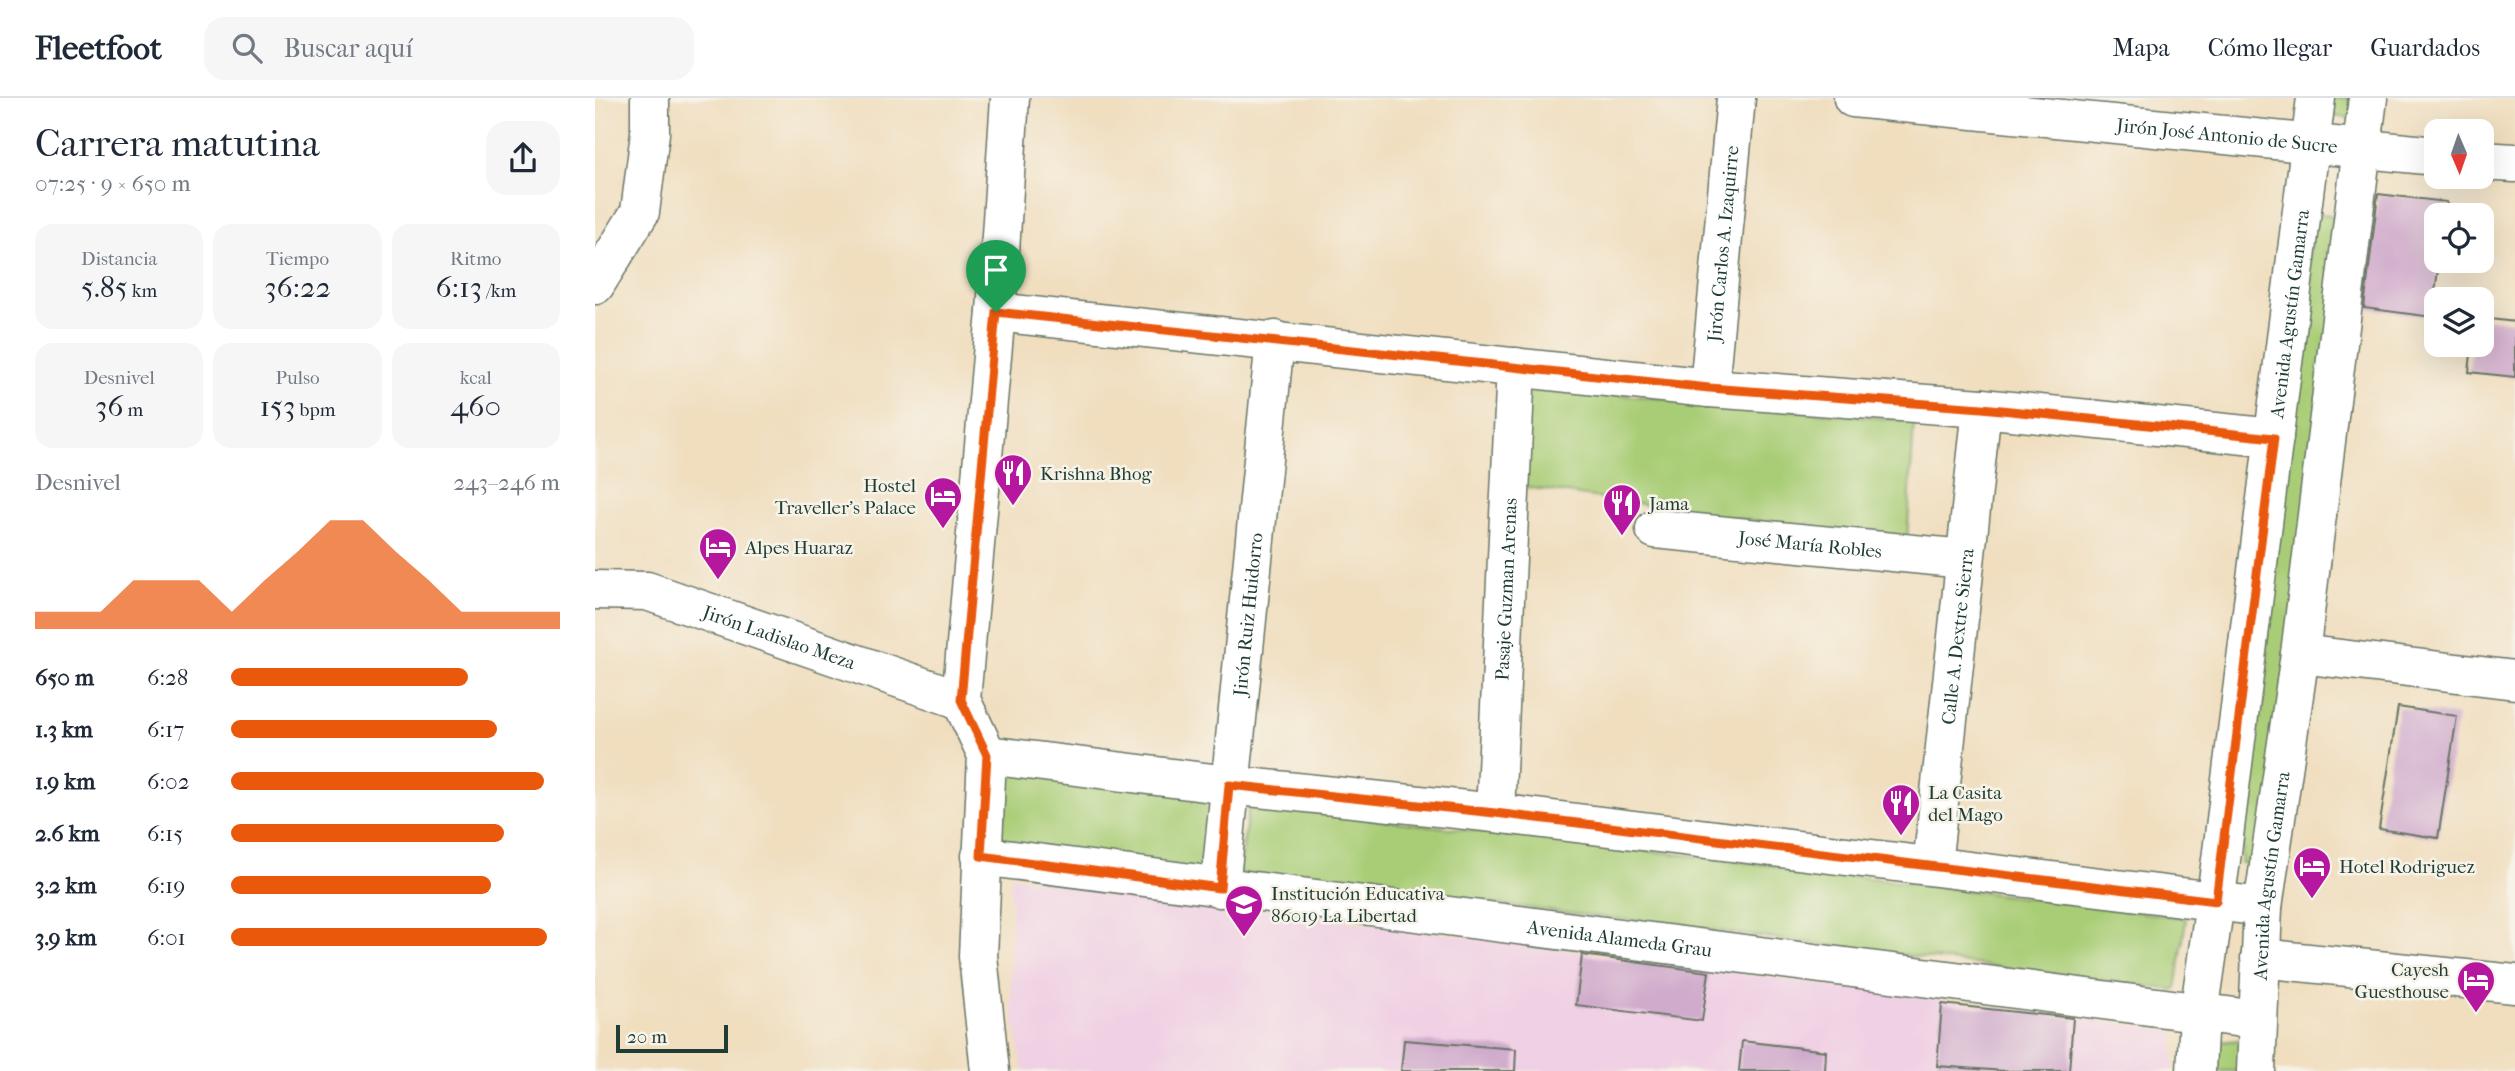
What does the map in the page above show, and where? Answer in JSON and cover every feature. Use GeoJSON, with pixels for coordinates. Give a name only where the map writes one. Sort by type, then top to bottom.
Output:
{"type":"FeatureCollection","features":[{"type":"Feature","properties":{"kind":"street"},"geometry":{"type":"LineString","coordinates":[[595,285],[640,212],[650,133],[650,98]]}},
{"type":"Feature","properties":{"kind":"street"},"geometry":{"type":"LineString","coordinates":[[990,1071],[978,956],[987,755],[961,700],[996,312],[1010,98]]}},
{"type":"Feature","properties":{"kind":"street","name":"Jirón Carlos A. Izaquirre"},"geometry":{"type":"LineString","coordinates":[[1709,388],[1736,98]]}},
{"type":"Feature","properties":{"kind":"street","name":"Jirón José Antonio de Sucre"},"geometry":{"type":"LineString","coordinates":[[1853,98],[2424,155]]}},
{"type":"Feature","properties":{"kind":"street","name":"Avenida Agustín Gamarra"},"geometry":{"type":"LineString","coordinates":[[2196,1071],[2199,1014],[2216,901],[2316,98]]}},
{"type":"Feature","properties":{"kind":"street","name":"Avenida Agustín Gamarra"},"geometry":{"type":"LineString","coordinates":[[2256,1071],[2263,907],[2300,654],[2368,98]]}},
{"type":"Feature","properties":{"kind":"street"},"geometry":{"type":"LineString","coordinates":[[2494,161],[2515,163]]}},
{"type":"Feature","properties":{"kind":"street"},"geometry":{"type":"LineString","coordinates":[[996,312],[1709,388],[1982,408],[2274,438]]}},
{"type":"Feature","properties":{"kind":"street","name":"Jirón Ruiz Huidorro"},"geometry":{"type":"LineString","coordinates":[[1220,888],[1275,340]]}},
{"type":"Feature","properties":{"kind":"street","name":"Pasaje Guzman Arenas"},"geometry":{"type":"LineString","coordinates":[[1495,813],[1516,367]]}},
{"type":"Feature","properties":{"kind":"street","name":"Calle A. Dextre Sierra"},"geometry":{"type":"LineString","coordinates":[[1932,866],[1982,408]]}},
{"type":"Feature","properties":{"kind":"street","name":"José María Robles"},"geometry":{"type":"LineString","coordinates":[[1655,529],[1965,559]]}},
{"type":"Feature","properties":{"kind":"street","name":"Jirón Ladislao Meza"},"geometry":{"type":"LineString","coordinates":[[595,590],[647,591],[961,700]]}},
{"type":"Feature","properties":{"kind":"street"},"geometry":{"type":"LineString","coordinates":[[2300,654],[2515,680]]}},
{"type":"Feature","properties":{"kind":"street"},"geometry":{"type":"LineString","coordinates":[[987,755],[1229,785],[1495,813],[2263,907]]}},
{"type":"Feature","properties":{"kind":"street","name":"Avenida Alameda Grau"},"geometry":{"type":"LineString","coordinates":[[981,856],[2258,1020]]}},
{"type":"Feature","properties":{"kind":"street"},"geometry":{"type":"LineString","coordinates":[[2260,958],[2515,984]]}},
{"type":"Feature","properties":{"kind":"shaded area","name":"Institución Educativa 86019 La Libertad"},"geometry":{"type":"Polygon","coordinates":[[[1011,876],[2175,1031],[2173,1071],[1023,1071],[1011,1000],[1011,876]]]}},
{"type":"Feature","properties":{"kind":"green space"},"geometry":{"type":"Polygon","coordinates":[[[2331,98],[2356,98],[2354,118],[2330,116],[2331,98]]]}},
{"type":"Feature","properties":{"kind":"green space"},"geometry":{"type":"Polygon","coordinates":[[[2314,213],[2346,217],[2264,868],[2241,863],[2314,213]]]}},
{"type":"Feature","properties":{"kind":"green space"},"geometry":{"type":"Polygon","coordinates":[[[1521,386],[1914,421],[1907,543],[1518,486],[1521,386]]]}},
{"type":"Feature","properties":{"kind":"green space"},"geometry":{"type":"Polygon","coordinates":[[[998,767],[1219,797],[1215,873],[990,852],[998,767]]]}},
{"type":"Feature","properties":{"kind":"green space"},"geometry":{"type":"Polygon","coordinates":[[[1249,805],[1693,856],[2186,918],[2176,990],[1239,873],[1249,805]]]}},
{"type":"Feature","properties":{"kind":"green space"},"geometry":{"type":"Polygon","coordinates":[[[2250,1039],[2248,1071],[2217,1071],[2219,1042],[2250,1039]]]}},
{"type":"Feature","properties":{"kind":"building"},"geometry":{"type":"Polygon","coordinates":[[[2378,194],[2447,202],[2424,203],[2424,273],[2438,273],[2436,287],[2424,287],[2424,316],[2364,308],[2378,194]]]}},
{"type":"Feature","properties":{"kind":"building"},"geometry":{"type":"Polygon","coordinates":[[[2494,320],[2515,322],[2515,377],[2469,372],[2471,357],[2494,357],[2494,320]]]}},
{"type":"Feature","properties":{"kind":"building"},"geometry":{"type":"Polygon","coordinates":[[[2398,707],[2457,716],[2438,838],[2379,829],[2398,707]]]}},
{"type":"Feature","properties":{"kind":"building"},"geometry":{"type":"Polygon","coordinates":[[[1582,955],[1709,972],[1702,1021],[1576,1005],[1582,955]]]}},
{"type":"Feature","properties":{"kind":"building"},"geometry":{"type":"Polygon","coordinates":[[[1942,1004],[2073,1018],[2069,1071],[2005,1071],[1937,1066],[1942,1004]]]}},
{"type":"Feature","properties":{"kind":"building"},"geometry":{"type":"Polygon","coordinates":[[[1404,1040],[1516,1049],[1515,1071],[1401,1071],[1404,1040]]]}},
{"type":"Feature","properties":{"kind":"building"},"geometry":{"type":"Polygon","coordinates":[[[1742,1041],[1826,1051],[1825,1071],[1739,1071],[1742,1041]]]}},
{"type":"Feature","properties":{"kind":"place","name":"Krishna Bhog"},"geometry":{"type":"Point","coordinates":[1013,507]}},
{"type":"Feature","properties":{"kind":"place","name":"Hostel Traveller's Palace"},"geometry":{"type":"Point","coordinates":[943,530]}},
{"type":"Feature","properties":{"kind":"place","name":"Jama"},"geometry":{"type":"Point","coordinates":[1622,537]}},
{"type":"Feature","properties":{"kind":"place","name":"Alpes Huaraz"},"geometry":{"type":"Point","coordinates":[718,581]}},
{"type":"Feature","properties":{"kind":"place","name":"La Casita del Mago"},"geometry":{"type":"Point","coordinates":[1901,837]}},
{"type":"Feature","properties":{"kind":"place","name":"Hotel Rodriguez"},"geometry":{"type":"Point","coordinates":[2312,900]}},
{"type":"Feature","properties":{"kind":"place","name":"Institución Educativa 86019 La Libertad"},"geometry":{"type":"Point","coordinates":[1244,938]}},
{"type":"Feature","properties":{"kind":"place","name":"Cayesh Guesthouse"},"geometry":{"type":"Point","coordinates":[2476,1014]}},
{"type":"Feature","properties":{"kind":"route"},"geometry":{"type":"LineString","coordinates":[[996,312],[1709,388],[1982,408],[2274,438],[2216,901],[1495,813],[1229,785],[1220,888],[981,856],[987,755],[961,700],[996,312]]}}]}
